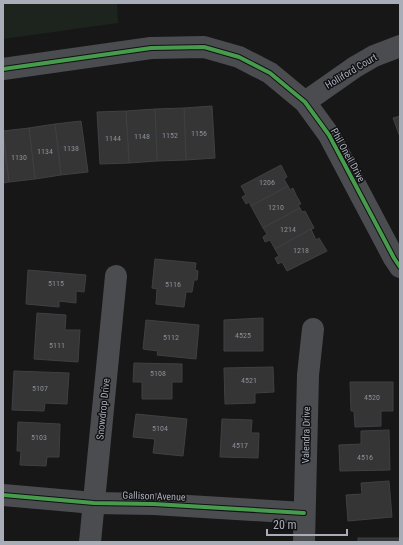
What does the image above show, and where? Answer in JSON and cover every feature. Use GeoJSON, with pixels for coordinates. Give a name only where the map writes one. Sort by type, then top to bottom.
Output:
{"type":"FeatureCollection","features":[{"type":"Feature","properties":{"kind":"street","name":"Holliford Court"},"geometry":{"type":"LineString","coordinates":[[305,102],[355,67],[374,56],[400,46]]}},
{"type":"Feature","properties":{"kind":"street","name":"Phil Oneil Drive"},"geometry":{"type":"LineString","coordinates":[[3,69],[151,48],[204,47],[239,57],[270,72],[305,102],[330,135],[400,267]]}},
{"type":"Feature","properties":{"kind":"street","name":"Snowdrop Drive"},"geometry":{"type":"LineString","coordinates":[[90,542],[116,276]]}},
{"type":"Feature","properties":{"kind":"street","name":"Valendra Drive"},"geometry":{"type":"LineString","coordinates":[[304,542],[308,375],[314,329]]}},
{"type":"Feature","properties":{"kind":"street","name":"Gallison Avenue"},"geometry":{"type":"LineString","coordinates":[[3,495],[94,503],[154,504],[304,513]]}},
{"type":"Feature","properties":{"kind":"shaded area"},"geometry":{"type":"Polygon","coordinates":[[[3,3],[117,3],[118,23],[3,39],[3,3]]]}},
{"type":"Feature","properties":{"kind":"building"},"geometry":{"type":"Polygon","coordinates":[[[212,106],[215,158],[186,160],[184,108],[212,106]]]}},
{"type":"Feature","properties":{"kind":"building"},"geometry":{"type":"Polygon","coordinates":[[[184,108],[186,160],[157,161],[155,109],[184,108]]]}},
{"type":"Feature","properties":{"kind":"building"},"geometry":{"type":"Polygon","coordinates":[[[155,109],[157,161],[129,163],[126,111],[155,109]]]}},
{"type":"Feature","properties":{"kind":"building"},"geometry":{"type":"Polygon","coordinates":[[[126,111],[129,163],[100,164],[97,112],[126,111]]]}},
{"type":"Feature","properties":{"kind":"building"},"geometry":{"type":"Polygon","coordinates":[[[400,116],[400,137],[393,118],[400,116]]]}},
{"type":"Feature","properties":{"kind":"building"},"geometry":{"type":"Polygon","coordinates":[[[81,121],[88,172],[61,175],[55,124],[81,121]]]}},
{"type":"Feature","properties":{"kind":"building"},"geometry":{"type":"Polygon","coordinates":[[[55,124],[61,175],[35,179],[29,128],[55,124]]]}},
{"type":"Feature","properties":{"kind":"building"},"geometry":{"type":"Polygon","coordinates":[[[29,128],[35,179],[9,182],[3,131],[29,128]]]}},
{"type":"Feature","properties":{"kind":"building"},"geometry":{"type":"Polygon","coordinates":[[[3,136],[9,182],[3,183],[3,136]]]}},
{"type":"Feature","properties":{"kind":"building"},"geometry":{"type":"Polygon","coordinates":[[[281,165],[287,177],[284,179],[288,186],[251,206],[249,202],[246,204],[242,197],[246,195],[241,186],[281,165]]]}},
{"type":"Feature","properties":{"kind":"building"},"geometry":{"type":"Polygon","coordinates":[[[288,186],[290,190],[293,188],[301,204],[298,205],[300,208],[263,228],[251,206],[288,186]]]}},
{"type":"Feature","properties":{"kind":"building"},"geometry":{"type":"Polygon","coordinates":[[[300,208],[302,212],[305,211],[314,228],[275,249],[270,240],[265,242],[263,237],[267,234],[263,228],[300,208]]]}},
{"type":"Feature","properties":{"kind":"building"},"geometry":{"type":"Polygon","coordinates":[[[311,229],[316,240],[319,238],[327,251],[287,271],[282,262],[278,264],[275,258],[279,256],[275,249],[311,229]]]}},
{"type":"Feature","properties":{"kind":"building"},"geometry":{"type":"Polygon","coordinates":[[[155,259],[196,263],[195,270],[198,271],[197,280],[194,280],[192,292],[186,292],[184,307],[156,304],[157,289],[152,288],[155,259]]]}},
{"type":"Feature","properties":{"kind":"building"},"geometry":{"type":"Polygon","coordinates":[[[28,270],[86,275],[84,292],[76,291],[76,303],[59,301],[59,307],[26,304],[28,270]]]}},
{"type":"Feature","properties":{"kind":"building"},"geometry":{"type":"Polygon","coordinates":[[[37,313],[66,315],[65,330],[80,330],[78,362],[34,359],[37,313]]]}},
{"type":"Feature","properties":{"kind":"building"},"geometry":{"type":"Polygon","coordinates":[[[263,318],[263,351],[224,351],[224,320],[263,318]]]}},
{"type":"Feature","properties":{"kind":"building"},"geometry":{"type":"Polygon","coordinates":[[[146,320],[199,325],[196,359],[157,355],[158,351],[143,349],[146,320]]]}},
{"type":"Feature","properties":{"kind":"building"},"geometry":{"type":"Polygon","coordinates":[[[134,363],[182,364],[182,382],[172,382],[172,399],[142,399],[142,382],[133,382],[134,363]]]}},
{"type":"Feature","properties":{"kind":"building"},"geometry":{"type":"Polygon","coordinates":[[[273,367],[274,392],[255,393],[255,403],[225,404],[224,368],[273,367]]]}},
{"type":"Feature","properties":{"kind":"building"},"geometry":{"type":"Polygon","coordinates":[[[14,371],[69,373],[67,404],[45,403],[44,411],[12,410],[14,371]]]}},
{"type":"Feature","properties":{"kind":"building"},"geometry":{"type":"Polygon","coordinates":[[[350,382],[393,382],[393,411],[381,411],[381,426],[355,427],[354,411],[351,411],[350,382]]]}},
{"type":"Feature","properties":{"kind":"building"},"geometry":{"type":"Polygon","coordinates":[[[136,414],[187,419],[183,456],[153,453],[155,439],[133,437],[136,414]]]}},
{"type":"Feature","properties":{"kind":"building"},"geometry":{"type":"Polygon","coordinates":[[[222,419],[252,420],[251,433],[259,433],[258,458],[220,457],[222,419]]]}},
{"type":"Feature","properties":{"kind":"building"},"geometry":{"type":"Polygon","coordinates":[[[18,422],[60,424],[59,457],[47,457],[46,466],[20,465],[21,451],[17,451],[18,422]]]}},
{"type":"Feature","properties":{"kind":"building"},"geometry":{"type":"Polygon","coordinates":[[[389,430],[390,470],[340,471],[339,445],[361,444],[361,431],[389,430]]]}},
{"type":"Feature","properties":{"kind":"building"},"geometry":{"type":"Polygon","coordinates":[[[389,481],[392,517],[348,521],[346,495],[362,494],[361,483],[389,481]]]}},
{"type":"Feature","properties":{"kind":"building"},"geometry":{"type":"Polygon","coordinates":[[[358,538],[400,538],[400,542],[358,542],[358,538]]]}},
{"type":"Feature","properties":{"kind":"cycle path"},"geometry":{"type":"LineString","coordinates":[[3,69],[151,48],[204,47],[239,57],[270,73],[305,102],[329,135],[400,267]]}},
{"type":"Feature","properties":{"kind":"cycle path"},"geometry":{"type":"LineString","coordinates":[[3,495],[94,503],[154,504],[304,513]]}}]}
